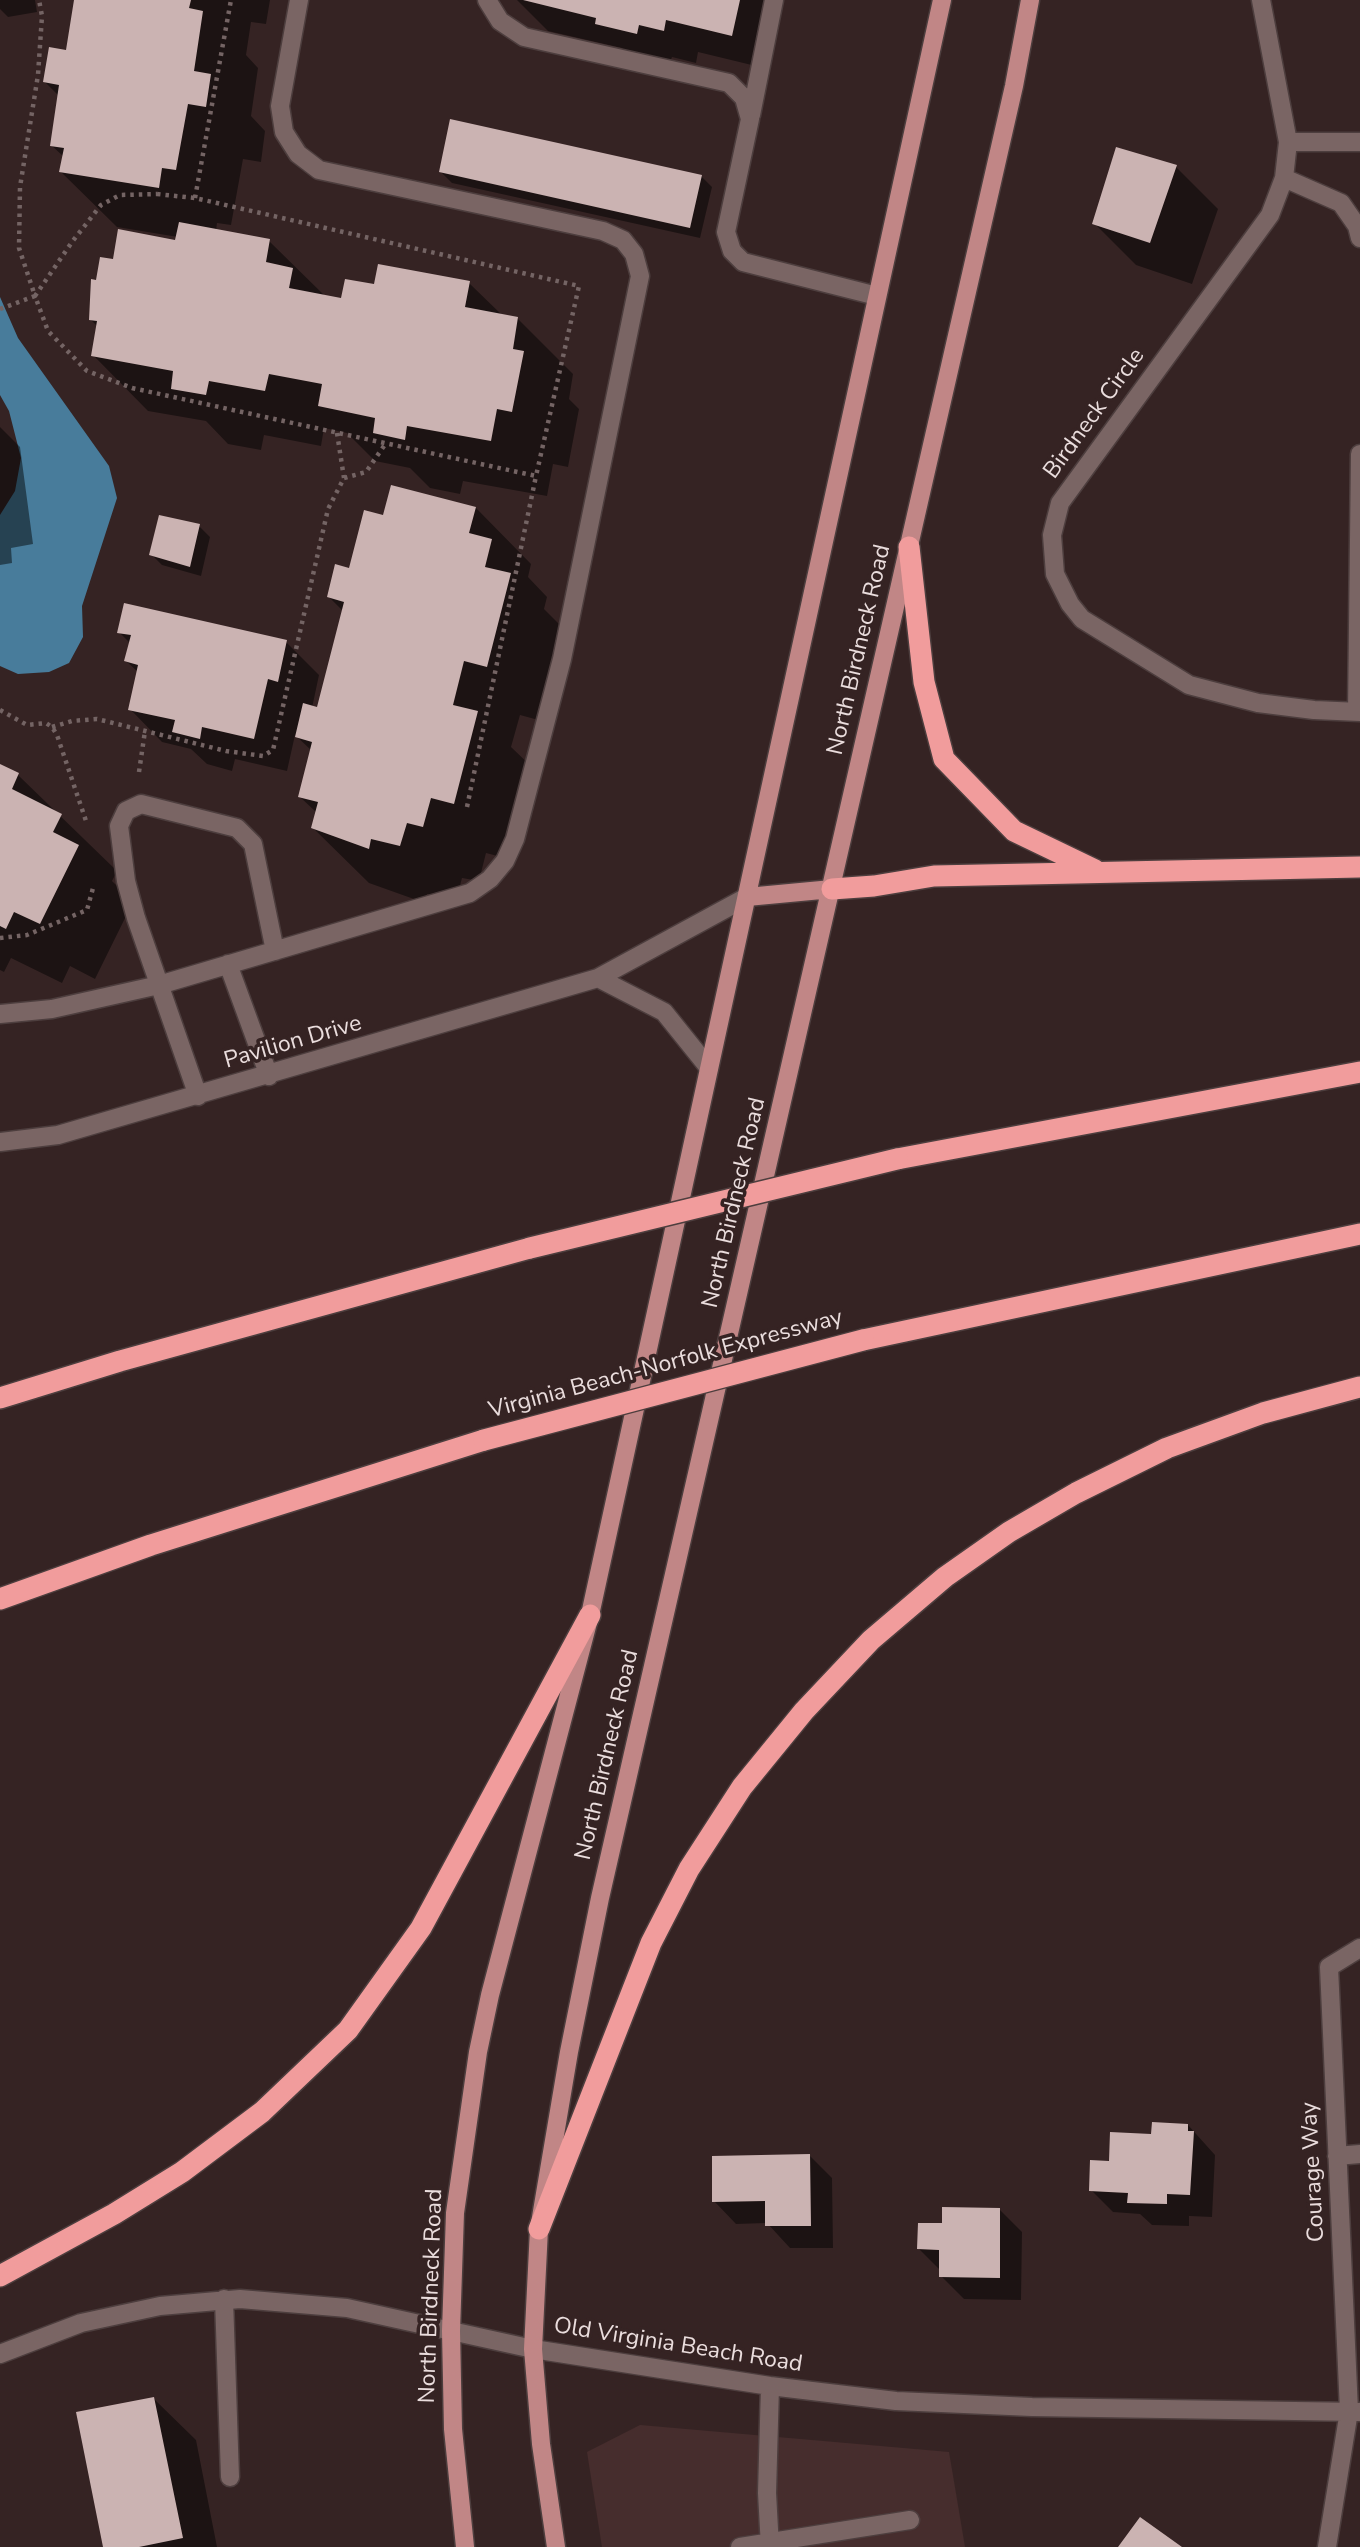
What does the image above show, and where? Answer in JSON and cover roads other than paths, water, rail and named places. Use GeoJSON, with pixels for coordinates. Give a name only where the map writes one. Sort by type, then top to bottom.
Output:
{"type":"FeatureCollection","features":[{"type":"Feature","properties":{"kind":"highway"},"geometry":{"type":"LineString","coordinates":[[909,547],[924,682],[944,759],[1014,831],[1100,873]]}},
{"type":"Feature","properties":{"kind":"highway"},"geometry":{"type":"LineString","coordinates":[[832,888],[874,886],[934,876],[1360,867]]}},
{"type":"Feature","properties":{"kind":"highway"},"geometry":{"type":"LineString","coordinates":[[0,1398],[120,1361],[530,1248],[897,1158],[1360,1072]]}},
{"type":"Feature","properties":{"kind":"highway","name":"Virginia Beach-Norfolk Expressway"},"geometry":{"type":"LineString","coordinates":[[0,1599],[151,1545],[484,1440],[863,1340],[1360,1234]]}},
{"type":"Feature","properties":{"kind":"highway"},"geometry":{"type":"LineString","coordinates":[[539,2229],[651,1943],[689,1869],[742,1787],[804,1711],[871,1640],[945,1577],[1009,1532],[1076,1493],[1179,1444],[1263,1413],[1360,1387]]}},
{"type":"Feature","properties":{"kind":"highway"},"geometry":{"type":"LineString","coordinates":[[0,2276],[114,2214],[182,2172],[262,2112],[348,2030],[421,1928],[590,1615]]}},
{"type":"Feature","properties":{"kind":"main road","name":"North Birdneck Road"},"geometry":{"type":"LineString","coordinates":[[556,2547],[541,2444],[533,2349],[539,2229],[569,2052],[600,1898],[1014,86],[1030,0]]}},
{"type":"Feature","properties":{"kind":"main road","name":"North Birdneck Road"},"geometry":{"type":"LineString","coordinates":[[465,2547],[453,2429],[451,2332],[455,2213],[478,2052],[590,1615],[940,4]]}},
{"type":"Feature","properties":{"kind":"main road","name":"Pavilion Drive"},"geometry":{"type":"LineString","coordinates":[[747,897],[832,888]]}},
{"type":"Feature","properties":{"kind":"street"},"geometry":{"type":"LineString","coordinates":[[0,1014],[52,1009],[159,985],[470,892],[490,879],[505,861],[515,839],[562,659],[640,276],[634,254],[623,240],[603,231],[319,170],[298,155],[284,132],[280,106],[299,0]]}},
{"type":"Feature","properties":{"kind":"street"},"geometry":{"type":"LineString","coordinates":[[487,0],[500,21],[524,37],[729,83],[744,99],[750,119]]}},
{"type":"Feature","properties":{"kind":"street"},"geometry":{"type":"LineString","coordinates":[[774,0],[726,232],[732,251],[743,262],[877,296]]}},
{"type":"Feature","properties":{"kind":"street","name":"Birdneck Circle"},"geometry":{"type":"LineString","coordinates":[[1261,0],[1288,142],[1284,178],[1270,215],[1060,503],[1052,535],[1055,574],[1070,604],[1082,619],[1189,685],[1258,703],[1358,712],[1360,454]]}},
{"type":"Feature","properties":{"kind":"street"},"geometry":{"type":"LineString","coordinates":[[1288,142],[1360,142]]}},
{"type":"Feature","properties":{"kind":"street"},"geometry":{"type":"LineString","coordinates":[[1284,178],[1341,203],[1357,226],[1360,238]]}},
{"type":"Feature","properties":{"kind":"street"},"geometry":{"type":"LineString","coordinates":[[198,1096],[136,918],[126,881],[119,826],[126,811],[141,804],[237,828],[253,844],[275,951]]}},
{"type":"Feature","properties":{"kind":"street","name":"Pavilion Drive"},"geometry":{"type":"LineString","coordinates":[[0,1142],[58,1135],[269,1076],[598,978],[747,897]]}},
{"type":"Feature","properties":{"kind":"street"},"geometry":{"type":"LineString","coordinates":[[228,964],[269,1076]]}},
{"type":"Feature","properties":{"kind":"street"},"geometry":{"type":"LineString","coordinates":[[598,978],[664,1012],[709,1068]]}},
{"type":"Feature","properties":{"kind":"street","name":"Courage Way"},"geometry":{"type":"LineString","coordinates":[[1327,2547],[1355,2412],[1337,2156],[1329,1967],[1360,1948]]}},
{"type":"Feature","properties":{"kind":"street"},"geometry":{"type":"LineString","coordinates":[[1337,2156],[1360,2154]]}},
{"type":"Feature","properties":{"kind":"street","name":"Old Virginia Beach Road"},"geometry":{"type":"LineString","coordinates":[[0,2354],[81,2323],[160,2306],[240,2298],[347,2308],[533,2349],[770,2386],[895,2401],[1032,2407],[1355,2412]]}},
{"type":"Feature","properties":{"kind":"street"},"geometry":{"type":"LineString","coordinates":[[224,2299],[230,2477]]}},
{"type":"Feature","properties":{"kind":"street"},"geometry":{"type":"LineString","coordinates":[[770,2386],[766,2493],[770,2545]]}},
{"type":"Feature","properties":{"kind":"street"},"geometry":{"type":"LineString","coordinates":[[740,2547],[770,2545],[910,2520]]}},
{"type":"Feature","properties":{"kind":"water"},"geometry":{"type":"Polygon","coordinates":[[[0,297],[18,338],[109,466],[117,498],[82,606],[83,637],[69,663],[49,672],[18,674],[0,666],[0,515],[15,491],[21,458],[9,411],[0,395],[0,297]]]}}]}
